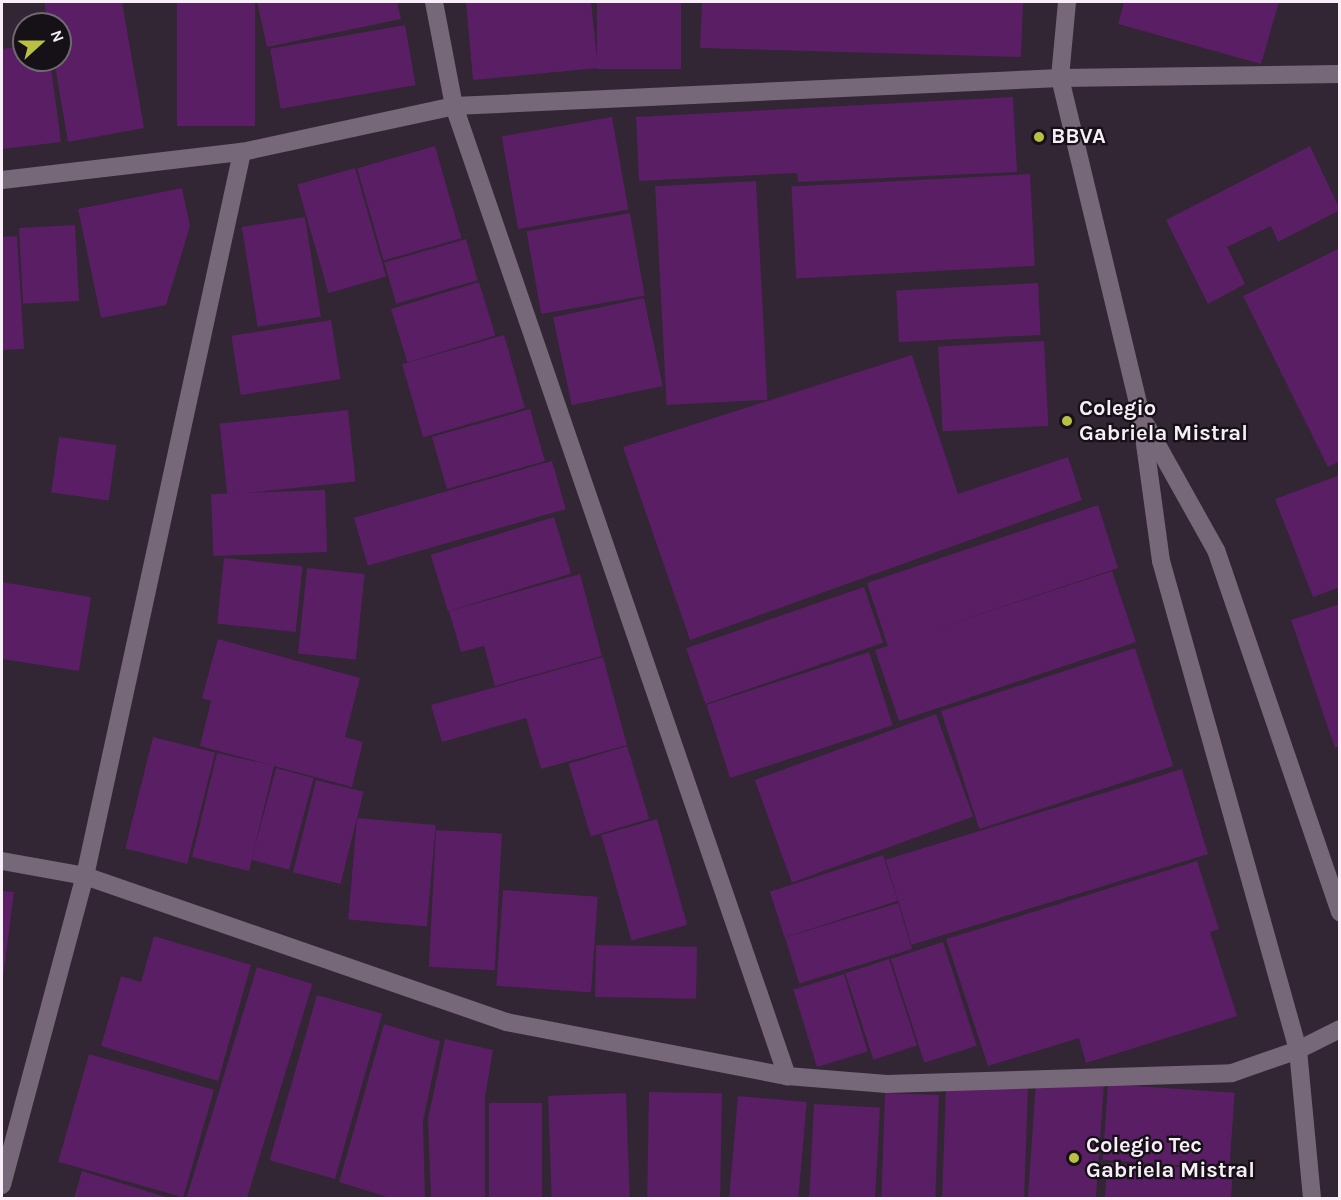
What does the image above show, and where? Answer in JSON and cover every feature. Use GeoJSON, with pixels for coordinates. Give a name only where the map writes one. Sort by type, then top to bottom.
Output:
{"type":"FeatureCollection","features":[{"type":"Feature","properties":{"kind":"street"},"geometry":{"type":"LineString","coordinates":[[434,2],[454,106],[787,1076]]}},
{"type":"Feature","properties":{"kind":"street"},"geometry":{"type":"LineString","coordinates":[[1067,2],[1060,78],[1141,415],[1161,561],[1298,1050],[1312,1198]]}},
{"type":"Feature","properties":{"kind":"street"},"geometry":{"type":"LineString","coordinates":[[2,180],[242,152],[454,106],[1060,78],[1340,74]]}},
{"type":"Feature","properties":{"kind":"street"},"geometry":{"type":"LineString","coordinates":[[2,1185],[85,876],[242,152]]}},
{"type":"Feature","properties":{"kind":"street"},"geometry":{"type":"LineString","coordinates":[[1141,415],[1216,550],[1340,912]]}},
{"type":"Feature","properties":{"kind":"street"},"geometry":{"type":"LineString","coordinates":[[2,861],[85,876],[506,1022],[787,1076],[887,1084],[1232,1073],[1298,1050],[1340,1029]]}},
{"type":"Feature","properties":{"kind":"building"},"geometry":{"type":"Polygon","coordinates":[[[44,2],[122,2],[144,128],[68,142],[56,72],[72,72],[72,12],[46,12],[44,2]]]}},
{"type":"Feature","properties":{"kind":"building"},"geometry":{"type":"Polygon","coordinates":[[[177,2],[255,2],[255,126],[177,126],[177,2]]]}},
{"type":"Feature","properties":{"kind":"building"},"geometry":{"type":"Polygon","coordinates":[[[257,2],[397,2],[401,19],[267,47],[257,2]]]}},
{"type":"Feature","properties":{"kind":"building"},"geometry":{"type":"Polygon","coordinates":[[[591,2],[598,68],[473,80],[466,3],[591,2]]]}},
{"type":"Feature","properties":{"kind":"building"},"geometry":{"type":"Polygon","coordinates":[[[597,2],[681,2],[681,69],[597,69],[597,2]]]}},
{"type":"Feature","properties":{"kind":"building"},"geometry":{"type":"Polygon","coordinates":[[[702,2],[1023,2],[1021,57],[700,48],[702,2]]]}},
{"type":"Feature","properties":{"kind":"building"},"geometry":{"type":"Polygon","coordinates":[[[1124,2],[1279,2],[1261,64],[1118,24],[1124,2]]]}},
{"type":"Feature","properties":{"kind":"building"},"geometry":{"type":"Polygon","coordinates":[[[405,25],[416,85],[281,109],[270,49],[405,25]]]}},
{"type":"Feature","properties":{"kind":"building"},"geometry":{"type":"Polygon","coordinates":[[[12,48],[12,72],[52,72],[61,142],[2,149],[2,49],[12,48]]]}},
{"type":"Feature","properties":{"kind":"building"},"geometry":{"type":"Polygon","coordinates":[[[1013,97],[1017,172],[798,182],[797,173],[639,181],[636,117],[1013,97]]]}},
{"type":"Feature","properties":{"kind":"building"},"geometry":{"type":"Polygon","coordinates":[[[612,117],[628,210],[518,229],[502,136],[612,117]]]}},
{"type":"Feature","properties":{"kind":"building"},"geometry":{"type":"Polygon","coordinates":[[[435,146],[461,238],[384,261],[357,168],[435,146]]]}},
{"type":"Feature","properties":{"kind":"building"},"geometry":{"type":"Polygon","coordinates":[[[1310,146],[1340,210],[1278,242],[1271,226],[1227,247],[1245,284],[1208,304],[1166,220],[1310,146]]]}},
{"type":"Feature","properties":{"kind":"building"},"geometry":{"type":"Polygon","coordinates":[[[355,168],[386,277],[328,293],[297,185],[355,168]]]}},
{"type":"Feature","properties":{"kind":"building"},"geometry":{"type":"Polygon","coordinates":[[[1030,174],[1035,266],[796,278],[791,187],[1030,174]]]}},
{"type":"Feature","properties":{"kind":"building"},"geometry":{"type":"Polygon","coordinates":[[[756,181],[767,400],[667,405],[655,186],[756,181]]]}},
{"type":"Feature","properties":{"kind":"building"},"geometry":{"type":"Polygon","coordinates":[[[182,188],[190,226],[166,305],[101,318],[78,209],[182,188]]]}},
{"type":"Feature","properties":{"kind":"building"},"geometry":{"type":"Polygon","coordinates":[[[630,213],[645,296],[541,314],[527,231],[630,213]]]}},
{"type":"Feature","properties":{"kind":"building"},"geometry":{"type":"Polygon","coordinates":[[[305,217],[321,317],[258,327],[242,227],[305,217]]]}},
{"type":"Feature","properties":{"kind":"building"},"geometry":{"type":"Polygon","coordinates":[[[75,225],[79,301],[23,304],[19,228],[75,225]]]}},
{"type":"Feature","properties":{"kind":"building"},"geometry":{"type":"Polygon","coordinates":[[[17,236],[24,349],[2,350],[2,237],[17,236]]]}},
{"type":"Feature","properties":{"kind":"building"},"geometry":{"type":"Polygon","coordinates":[[[466,239],[478,280],[396,304],[384,262],[466,239]]]}},
{"type":"Feature","properties":{"kind":"building"},"geometry":{"type":"Polygon","coordinates":[[[1340,248],[1340,461],[1328,467],[1243,296],[1340,248]]]}},
{"type":"Feature","properties":{"kind":"building"},"geometry":{"type":"Polygon","coordinates":[[[479,282],[495,336],[407,362],[391,309],[479,282]]]}},
{"type":"Feature","properties":{"kind":"building"},"geometry":{"type":"Polygon","coordinates":[[[1038,283],[1041,335],[899,342],[896,290],[1038,283]]]}},
{"type":"Feature","properties":{"kind":"building"},"geometry":{"type":"Polygon","coordinates":[[[644,298],[663,386],[572,405],[553,317],[644,298]]]}},
{"type":"Feature","properties":{"kind":"building"},"geometry":{"type":"Polygon","coordinates":[[[331,320],[340,379],[241,395],[231,336],[331,320]]]}},
{"type":"Feature","properties":{"kind":"building"},"geometry":{"type":"Polygon","coordinates":[[[504,335],[525,408],[423,437],[402,364],[504,335]]]}},
{"type":"Feature","properties":{"kind":"building"},"geometry":{"type":"Polygon","coordinates":[[[1044,341],[1048,426],[943,431],[938,347],[1044,341]]]}},
{"type":"Feature","properties":{"kind":"building"},"geometry":{"type":"Polygon","coordinates":[[[912,355],[958,494],[1068,457],[1082,500],[690,640],[623,447],[912,355]]]}},
{"type":"Feature","properties":{"kind":"building"},"geometry":{"type":"Polygon","coordinates":[[[530,409],[545,461],[447,489],[432,437],[530,409]]]}},
{"type":"Feature","properties":{"kind":"building"},"geometry":{"type":"Polygon","coordinates":[[[348,410],[356,482],[227,495],[220,423],[348,410]]]}},
{"type":"Feature","properties":{"kind":"building"},"geometry":{"type":"Polygon","coordinates":[[[59,437],[116,445],[109,501],[51,492],[59,437]]]}},
{"type":"Feature","properties":{"kind":"building"},"geometry":{"type":"Polygon","coordinates":[[[552,461],[566,509],[368,566],[354,518],[552,461]]]}},
{"type":"Feature","properties":{"kind":"building"},"geometry":{"type":"Polygon","coordinates":[[[1340,475],[1340,587],[1313,597],[1275,499],[1340,475]]]}},
{"type":"Feature","properties":{"kind":"building"},"geometry":{"type":"Polygon","coordinates":[[[325,490],[327,552],[213,556],[211,494],[325,490]]]}},
{"type":"Feature","properties":{"kind":"building"},"geometry":{"type":"Polygon","coordinates":[[[1098,505],[1118,568],[935,629],[1112,571],[1136,642],[899,721],[875,650],[888,646],[867,583],[1098,505]]]}},
{"type":"Feature","properties":{"kind":"building"},"geometry":{"type":"Polygon","coordinates":[[[554,517],[571,573],[448,611],[431,555],[554,517]]]}},
{"type":"Feature","properties":{"kind":"building"},"geometry":{"type":"Polygon","coordinates":[[[224,558],[303,566],[296,632],[217,624],[224,558]]]}},
{"type":"Feature","properties":{"kind":"building"},"geometry":{"type":"Polygon","coordinates":[[[307,568],[365,574],[356,660],[298,654],[307,568]]]}},
{"type":"Feature","properties":{"kind":"building"},"geometry":{"type":"Polygon","coordinates":[[[580,574],[602,656],[495,686],[484,646],[461,652],[449,611],[580,574]]]}},
{"type":"Feature","properties":{"kind":"building"},"geometry":{"type":"Polygon","coordinates":[[[2,582],[91,597],[79,671],[2,659],[2,582]]]}},
{"type":"Feature","properties":{"kind":"building"},"geometry":{"type":"Polygon","coordinates":[[[864,587],[883,643],[705,704],[686,648],[864,587]]]}},
{"type":"Feature","properties":{"kind":"building"},"geometry":{"type":"Polygon","coordinates":[[[1340,604],[1340,746],[1335,748],[1291,620],[1340,604]]]}},
{"type":"Feature","properties":{"kind":"building"},"geometry":{"type":"Polygon","coordinates":[[[218,639],[360,678],[345,737],[363,742],[352,787],[274,766],[249,871],[192,857],[217,753],[271,765],[200,746],[211,701],[202,698],[218,639]]]}},
{"type":"Feature","properties":{"kind":"building"},"geometry":{"type":"Polygon","coordinates":[[[1135,648],[1173,766],[979,829],[941,711],[1135,648]]]}},
{"type":"Feature","properties":{"kind":"building"},"geometry":{"type":"Polygon","coordinates":[[[869,652],[893,725],[730,778],[706,705],[869,652]]]}},
{"type":"Feature","properties":{"kind":"building"},"geometry":{"type":"Polygon","coordinates":[[[603,657],[627,745],[541,769],[526,718],[442,742],[431,705],[603,657]]]}},
{"type":"Feature","properties":{"kind":"building"},"geometry":{"type":"Polygon","coordinates":[[[936,714],[973,816],[792,882],[755,780],[936,714]]]}},
{"type":"Feature","properties":{"kind":"building"},"geometry":{"type":"Polygon","coordinates":[[[153,737],[215,752],[187,864],[125,849],[153,737]]]}},
{"type":"Feature","properties":{"kind":"building"},"geometry":{"type":"Polygon","coordinates":[[[627,746],[649,819],[591,837],[569,764],[627,746]]]}},
{"type":"Feature","properties":{"kind":"building"},"geometry":{"type":"Polygon","coordinates":[[[276,768],[314,778],[289,870],[251,860],[276,768]]]}},
{"type":"Feature","properties":{"kind":"building"},"geometry":{"type":"Polygon","coordinates":[[[1182,769],[1208,854],[912,945],[886,860],[1182,769]]]}},
{"type":"Feature","properties":{"kind":"building"},"geometry":{"type":"Polygon","coordinates":[[[316,780],[364,792],[341,884],[293,872],[316,780]]]}},
{"type":"Feature","properties":{"kind":"building"},"geometry":{"type":"Polygon","coordinates":[[[357,818],[436,825],[427,926],[348,920],[357,818]]]}},
{"type":"Feature","properties":{"kind":"building"},"geometry":{"type":"Polygon","coordinates":[[[657,819],[687,925],[632,941],[601,835],[657,819]]]}},
{"type":"Feature","properties":{"kind":"building"},"geometry":{"type":"Polygon","coordinates":[[[436,830],[502,833],[495,970],[429,967],[436,830]]]}},
{"type":"Feature","properties":{"kind":"building"},"geometry":{"type":"Polygon","coordinates":[[[883,855],[898,901],[785,937],[770,892],[883,855]]]}},
{"type":"Feature","properties":{"kind":"building"},"geometry":{"type":"Polygon","coordinates":[[[1197,861],[1219,929],[1210,932],[1237,1016],[1086,1063],[1079,1038],[988,1066],[946,939],[1197,861]]]}},
{"type":"Feature","properties":{"kind":"building"},"geometry":{"type":"Polygon","coordinates":[[[503,890],[598,897],[591,992],[496,986],[503,890]]]}},
{"type":"Feature","properties":{"kind":"building"},"geometry":{"type":"Polygon","coordinates":[[[2,891],[14,892],[3,978],[2,978],[2,891]]]}},
{"type":"Feature","properties":{"kind":"building"},"geometry":{"type":"Polygon","coordinates":[[[898,903],[912,949],[799,983],[785,937],[898,903]]]}},
{"type":"Feature","properties":{"kind":"building"},"geometry":{"type":"Polygon","coordinates":[[[154,936],[251,965],[218,1081],[101,1046],[121,976],[141,982],[154,936]]]}},
{"type":"Feature","properties":{"kind":"building"},"geometry":{"type":"Polygon","coordinates":[[[943,942],[977,1046],[924,1063],[891,959],[943,942]]]}},
{"type":"Feature","properties":{"kind":"building"},"geometry":{"type":"Polygon","coordinates":[[[596,945],[697,947],[696,999],[595,997],[596,945]]]}},
{"type":"Feature","properties":{"kind":"building"},"geometry":{"type":"Polygon","coordinates":[[[889,959],[917,1046],[873,1060],[845,973],[889,959]]]}},
{"type":"Feature","properties":{"kind":"building"},"geometry":{"type":"Polygon","coordinates":[[[257,967],[312,984],[247,1198],[187,1197],[257,967]]]}},
{"type":"Feature","properties":{"kind":"building"},"geometry":{"type":"Polygon","coordinates":[[[844,974],[868,1051],[817,1067],[793,989],[844,974]]]}},
{"type":"Feature","properties":{"kind":"building"},"geometry":{"type":"Polygon","coordinates":[[[317,995],[382,1014],[335,1179],[270,1160],[317,995]]]}},
{"type":"Feature","properties":{"kind":"building"},"geometry":{"type":"Polygon","coordinates":[[[384,1024],[440,1041],[423,1121],[425,1198],[390,1198],[339,1182],[384,1024]]]}},
{"type":"Feature","properties":{"kind":"building"},"geometry":{"type":"Polygon","coordinates":[[[445,1039],[493,1050],[485,1097],[485,1198],[431,1198],[428,1119],[445,1039]]]}},
{"type":"Feature","properties":{"kind":"building"},"geometry":{"type":"Polygon","coordinates":[[[89,1054],[214,1090],[183,1197],[58,1162],[89,1054]]]}},
{"type":"Feature","properties":{"kind":"building"},"geometry":{"type":"Polygon","coordinates":[[[1036,1081],[1104,1086],[1096,1198],[1028,1198],[1036,1081]]]}},
{"type":"Feature","properties":{"kind":"building"},"geometry":{"type":"Polygon","coordinates":[[[1108,1084],[1235,1093],[1229,1169],[1103,1160],[1108,1084]]]}},
{"type":"Feature","properties":{"kind":"building"},"geometry":{"type":"Polygon","coordinates":[[[946,1086],[1028,1089],[1024,1198],[942,1198],[946,1086]]]}},
{"type":"Feature","properties":{"kind":"building"},"geometry":{"type":"Polygon","coordinates":[[[649,1092],[722,1093],[720,1198],[647,1198],[649,1092]]]}},
{"type":"Feature","properties":{"kind":"building"},"geometry":{"type":"Polygon","coordinates":[[[626,1093],[630,1198],[552,1198],[548,1096],[626,1093]]]}},
{"type":"Feature","properties":{"kind":"building"},"geometry":{"type":"Polygon","coordinates":[[[885,1093],[939,1095],[935,1198],[881,1198],[885,1093]]]}},
{"type":"Feature","properties":{"kind":"building"},"geometry":{"type":"Polygon","coordinates":[[[738,1096],[807,1102],[798,1198],[729,1198],[738,1096]]]}},
{"type":"Feature","properties":{"kind":"building"},"geometry":{"type":"Polygon","coordinates":[[[489,1103],[542,1103],[542,1198],[489,1198],[489,1103]]]}},
{"type":"Feature","properties":{"kind":"building"},"geometry":{"type":"Polygon","coordinates":[[[814,1104],[880,1107],[875,1198],[809,1198],[814,1104]]]}},
{"type":"Feature","properties":{"kind":"building"},"geometry":{"type":"Polygon","coordinates":[[[1107,1163],[1233,1170],[1231,1198],[1105,1198],[1107,1163]]]}},
{"type":"Feature","properties":{"kind":"building"},"geometry":{"type":"Polygon","coordinates":[[[82,1171],[169,1198],[74,1198],[82,1171]]]}},
{"type":"Feature","properties":{"kind":"place","name":"BBVA"},"geometry":{"type":"Point","coordinates":[1039,137]}},
{"type":"Feature","properties":{"kind":"place","name":"Colegio Gabriela Mistral"},"geometry":{"type":"Point","coordinates":[1067,421]}},
{"type":"Feature","properties":{"kind":"place","name":"Colegio Tec Gabriela Mistral"},"geometry":{"type":"Point","coordinates":[1074,1158]}}]}
